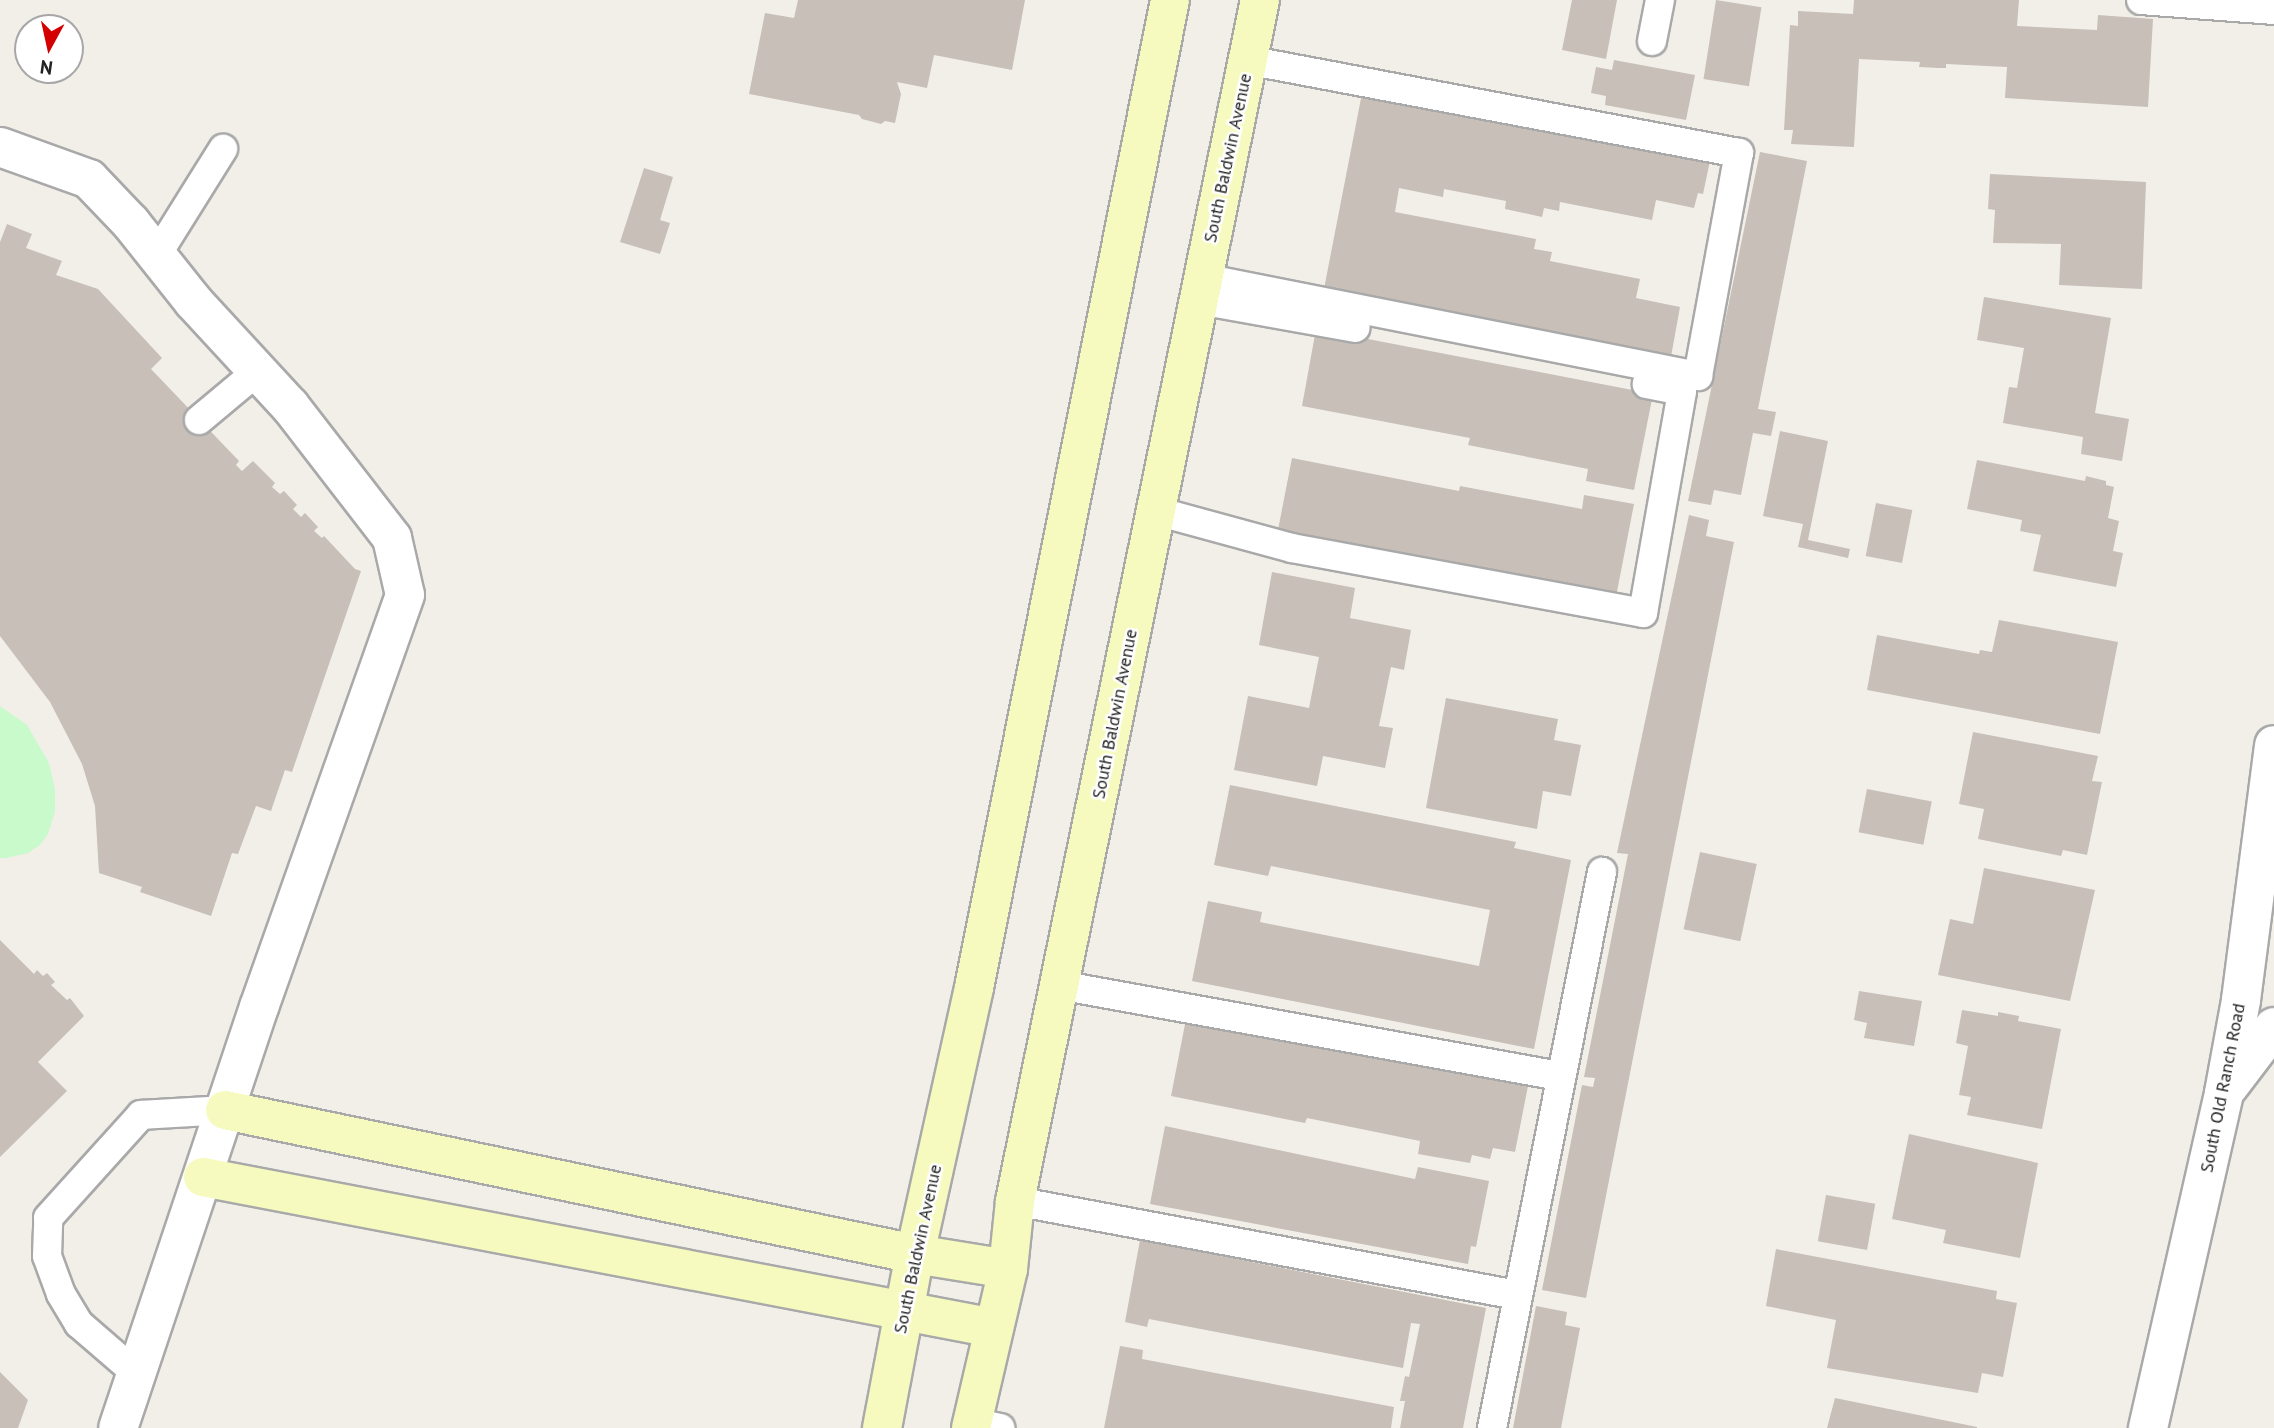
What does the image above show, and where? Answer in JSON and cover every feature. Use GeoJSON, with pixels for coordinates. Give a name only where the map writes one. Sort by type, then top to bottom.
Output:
{"type":"FeatureCollection","features":[{"type":"Feature","properties":{"kind":"main road","name":"South Baldwin Avenue"},"geometry":{"type":"LineString","coordinates":[[882,1428],[915,1254],[972,1000],[1170,0]]}},
{"type":"Feature","properties":{"kind":"main road","name":"South Baldwin Avenue"},"geometry":{"type":"LineString","coordinates":[[981,1426],[994,1328],[1008,1269],[1015,1201],[1260,0]]}},
{"type":"Feature","properties":{"kind":"main road"},"geometry":{"type":"LineString","coordinates":[[225,1110],[915,1254],[1008,1269]]}},
{"type":"Feature","properties":{"kind":"main road"},"geometry":{"type":"LineString","coordinates":[[203,1177],[994,1328]]}},
{"type":"Feature","properties":{"kind":"street"},"geometry":{"type":"LineString","coordinates":[[0,148],[89,179],[158,253],[193,301],[259,370],[392,538],[405,595],[225,1110],[118,1428]]}},
{"type":"Feature","properties":{"kind":"street","name":"South Old Ranch Road"},"geometry":{"type":"LineString","coordinates":[[2148,1428],[2224,1093],[2241,1000],[2274,745]]}},
{"type":"Feature","properties":{"kind":"street"},"geometry":{"type":"LineString","coordinates":[[2224,1093],[2274,1027]]}},
{"type":"Feature","properties":{"kind":"lane"},"geometry":{"type":"LineString","coordinates":[[1652,41],[1660,0]]}},
{"type":"Feature","properties":{"kind":"lane"},"geometry":{"type":"LineString","coordinates":[[2141,0],[2274,10]]}},
{"type":"Feature","properties":{"kind":"lane"},"geometry":{"type":"LineString","coordinates":[[1201,289],[1698,376],[1740,153],[1248,60]]}},
{"type":"Feature","properties":{"kind":"lane"},"geometry":{"type":"LineString","coordinates":[[158,253],[223,149]]}},
{"type":"Feature","properties":{"kind":"lane"},"geometry":{"type":"LineString","coordinates":[[1156,511],[1292,548],[1643,613],[1682,391],[1201,289]]}},
{"type":"Feature","properties":{"kind":"lane"},"geometry":{"type":"LineString","coordinates":[[199,419],[259,370]]}},
{"type":"Feature","properties":{"kind":"lane"},"geometry":{"type":"LineString","coordinates":[[1492,1428],[1559,1076],[1602,872]]}},
{"type":"Feature","properties":{"kind":"lane"},"geometry":{"type":"LineString","coordinates":[[1059,985],[1559,1076]]}},
{"type":"Feature","properties":{"kind":"lane"},"geometry":{"type":"LineString","coordinates":[[137,1374],[79,1324],[61,1294],[47,1256],[48,1218],[141,1115],[225,1110]]}},
{"type":"Feature","properties":{"kind":"lane"},"geometry":{"type":"LineString","coordinates":[[1015,1201],[1517,1295]]}},
{"type":"Feature","properties":{"kind":"green space"},"geometry":{"type":"Polygon","coordinates":[[[0,706],[27,725],[49,763],[55,789],[55,812],[48,834],[40,845],[28,853],[6,858],[0,858],[0,706]]]}},
{"type":"Feature","properties":{"kind":"building"},"geometry":{"type":"Polygon","coordinates":[[[798,0],[1025,0],[1012,70],[934,55],[927,88],[897,82],[901,94],[895,123],[885,121],[881,124],[862,119],[859,115],[749,94],[765,13],[794,18],[798,0]]]}},
{"type":"Feature","properties":{"kind":"building"},"geometry":{"type":"Polygon","coordinates":[[[1572,0],[1617,0],[1606,59],[1562,50],[1572,0]]]}},
{"type":"Feature","properties":{"kind":"building"},"geometry":{"type":"Polygon","coordinates":[[[1716,0],[1761,7],[1749,86],[1703,79],[1716,0]]]}},
{"type":"Feature","properties":{"kind":"building"},"geometry":{"type":"Polygon","coordinates":[[[1854,0],[2019,0],[2017,26],[2097,30],[2098,15],[2153,19],[2148,107],[2005,98],[2007,67],[1946,64],[1946,68],[1919,67],[1920,62],[1859,59],[1854,147],[1791,144],[1793,130],[1784,130],[1790,25],[1798,26],[1798,11],[1853,14],[1854,0]]]}},
{"type":"Feature","properties":{"kind":"building"},"geometry":{"type":"Polygon","coordinates":[[[1614,60],[1695,75],[1686,120],[1605,105],[1606,96],[1591,93],[1596,67],[1612,70],[1614,60]]]}},
{"type":"Feature","properties":{"kind":"building"},"geometry":{"type":"Polygon","coordinates":[[[1363,88],[1711,156],[1703,194],[1698,193],[1694,208],[1656,200],[1652,220],[1560,202],[1559,211],[1544,208],[1542,217],[1505,209],[1506,201],[1444,189],[1443,197],[1399,188],[1395,212],[1536,239],[1534,249],[1552,252],[1550,261],[1640,279],[1636,298],[1680,307],[1670,362],[1323,294],[1363,88]]]}},
{"type":"Feature","properties":{"kind":"building"},"geometry":{"type":"Polygon","coordinates":[[[1760,152],[1807,161],[1758,409],[1776,412],[1771,436],[1753,433],[1741,495],[1714,490],[1711,505],[1688,501],[1760,152]]]}},
{"type":"Feature","properties":{"kind":"building"},"geometry":{"type":"Polygon","coordinates":[[[644,168],[673,177],[660,220],[670,223],[660,254],[620,242],[644,168]]]}},
{"type":"Feature","properties":{"kind":"building"},"geometry":{"type":"Polygon","coordinates":[[[1990,174],[2146,182],[2142,289],[2059,285],[2061,244],[1993,243],[1995,210],[1988,209],[1990,174]]]}},
{"type":"Feature","properties":{"kind":"building"},"geometry":{"type":"Polygon","coordinates":[[[7,224],[32,234],[26,248],[62,261],[56,275],[98,289],[162,358],[151,369],[239,461],[236,465],[242,471],[253,461],[275,483],[272,487],[280,494],[284,491],[297,505],[293,509],[301,517],[305,513],[318,527],[314,531],[322,538],[324,536],[355,569],[361,571],[292,772],[285,770],[271,811],[256,806],[238,854],[232,853],[211,916],[140,892],[142,887],[99,873],[95,806],[82,764],[50,702],[0,636],[0,242],[7,224]]]}},
{"type":"Feature","properties":{"kind":"building"},"geometry":{"type":"Polygon","coordinates":[[[1984,297],[2111,318],[2095,413],[2129,419],[2122,461],[2081,454],[2083,437],[2003,423],[2009,387],[2017,388],[2024,348],[1977,340],[1984,297]]]}},
{"type":"Feature","properties":{"kind":"building"},"geometry":{"type":"Polygon","coordinates":[[[1316,329],[1653,394],[1634,490],[1586,481],[1588,469],[1468,445],[1470,438],[1302,406],[1316,329]]]}},
{"type":"Feature","properties":{"kind":"building"},"geometry":{"type":"Polygon","coordinates":[[[1780,431],[1828,441],[1808,540],[1850,549],[1848,558],[1798,547],[1803,524],[1763,516],[1780,431]]]}},
{"type":"Feature","properties":{"kind":"building"},"geometry":{"type":"Polygon","coordinates":[[[1292,458],[1459,491],[1460,486],[1582,509],[1584,495],[1634,504],[1615,602],[1277,535],[1292,458]]]}},
{"type":"Feature","properties":{"kind":"building"},"geometry":{"type":"Polygon","coordinates":[[[1977,460],[2085,481],[2086,476],[2106,481],[2106,485],[2114,487],[2108,518],[2119,521],[2113,551],[2123,553],[2116,587],[2033,571],[2041,535],[2020,531],[2022,520],[1967,509],[1977,460]]]}},
{"type":"Feature","properties":{"kind":"building"},"geometry":{"type":"Polygon","coordinates":[[[1876,503],[1912,510],[1902,563],[1866,556],[1876,503]]]}},
{"type":"Feature","properties":{"kind":"building"},"geometry":{"type":"Polygon","coordinates":[[[1689,515],[1709,520],[1706,536],[1734,542],[1586,1298],[1542,1290],[1582,1085],[1593,1087],[1595,1078],[1584,1077],[1628,854],[1617,853],[1689,515]]]}},
{"type":"Feature","properties":{"kind":"building"},"geometry":{"type":"Polygon","coordinates":[[[1272,572],[1355,588],[1350,618],[1411,630],[1404,670],[1391,667],[1379,726],[1393,728],[1385,768],[1323,756],[1317,786],[1234,770],[1248,696],[1309,708],[1319,657],[1259,645],[1272,572]]]}},
{"type":"Feature","properties":{"kind":"building"},"geometry":{"type":"Polygon","coordinates":[[[1999,620],[2118,642],[2100,734],[1867,690],[1877,635],[1979,654],[1980,650],[1992,652],[1999,620]]]}},
{"type":"Feature","properties":{"kind":"building"},"geometry":{"type":"Polygon","coordinates":[[[1446,698],[1558,719],[1554,740],[1581,745],[1571,796],[1543,791],[1537,829],[1426,808],[1446,698]]]}},
{"type":"Feature","properties":{"kind":"building"},"geometry":{"type":"Polygon","coordinates":[[[1973,732],[2098,756],[2092,781],[2102,782],[2087,855],[2063,850],[2061,856],[1978,839],[1984,809],[1959,804],[1973,732]]]}},
{"type":"Feature","properties":{"kind":"building"},"geometry":{"type":"Polygon","coordinates":[[[1230,785],[1516,842],[1514,848],[1571,860],[1534,1049],[1192,981],[1208,901],[1262,912],[1260,922],[1479,966],[1490,910],[1271,866],[1268,876],[1214,865],[1230,785]]]}},
{"type":"Feature","properties":{"kind":"building"},"geometry":{"type":"Polygon","coordinates":[[[1867,789],[1932,802],[1923,845],[1859,832],[1867,789]]]}},
{"type":"Feature","properties":{"kind":"building"},"geometry":{"type":"Polygon","coordinates":[[[1700,852],[1757,864],[1740,941],[1684,929],[1700,852]]]}},
{"type":"Feature","properties":{"kind":"building"},"geometry":{"type":"Polygon","coordinates":[[[1984,868],[2095,890],[2070,1001],[1938,975],[1950,919],[1973,924],[1984,868]]]}},
{"type":"Feature","properties":{"kind":"building"},"geometry":{"type":"Polygon","coordinates":[[[0,940],[34,974],[37,970],[43,976],[47,973],[55,982],[51,985],[67,1000],[70,998],[84,1016],[38,1062],[67,1091],[0,1157],[0,940]]]}},
{"type":"Feature","properties":{"kind":"building"},"geometry":{"type":"Polygon","coordinates":[[[1859,991],[1922,1001],[1914,1046],[1864,1038],[1867,1023],[1854,1020],[1859,991]]]}},
{"type":"Feature","properties":{"kind":"building"},"geometry":{"type":"Polygon","coordinates":[[[1962,1010],[1998,1016],[1998,1012],[2019,1016],[2018,1021],[2061,1029],[2042,1129],[1967,1115],[1971,1097],[1959,1095],[1968,1046],[1956,1043],[1962,1010]]]}},
{"type":"Feature","properties":{"kind":"building"},"geometry":{"type":"Polygon","coordinates":[[[1186,1019],[1528,1086],[1515,1152],[1493,1148],[1490,1159],[1472,1155],[1470,1163],[1418,1154],[1420,1141],[1307,1118],[1305,1123],[1171,1096],[1186,1019]]]}},
{"type":"Feature","properties":{"kind":"building"},"geometry":{"type":"Polygon","coordinates":[[[1165,1126],[1415,1179],[1418,1167],[1489,1181],[1476,1247],[1471,1246],[1468,1264],[1150,1204],[1165,1126]]]}},
{"type":"Feature","properties":{"kind":"building"},"geometry":{"type":"Polygon","coordinates":[[[1909,1134],[2038,1163],[2020,1258],[1943,1243],[1946,1230],[1892,1219],[1909,1134]]]}},
{"type":"Feature","properties":{"kind":"building"},"geometry":{"type":"Polygon","coordinates":[[[1826,1195],[1875,1204],[1867,1250],[1818,1241],[1826,1195]]]}},
{"type":"Feature","properties":{"kind":"building"},"geometry":{"type":"Polygon","coordinates":[[[1140,1240],[1486,1308],[1463,1428],[1400,1428],[1405,1401],[1400,1401],[1405,1376],[1409,1377],[1420,1324],[1411,1323],[1403,1368],[1149,1319],[1147,1327],[1125,1322],[1140,1240]]]}},
{"type":"Feature","properties":{"kind":"building"},"geometry":{"type":"Polygon","coordinates":[[[1776,1249],[1997,1291],[1996,1299],[2017,1303],[2003,1377],[1982,1373],[1978,1393],[1827,1368],[1836,1320],[1766,1306],[1776,1249]]]}},
{"type":"Feature","properties":{"kind":"building"},"geometry":{"type":"Polygon","coordinates":[[[1536,1306],[1567,1312],[1565,1325],[1580,1328],[1561,1428],[1513,1428],[1536,1306]]]}},
{"type":"Feature","properties":{"kind":"building"},"geometry":{"type":"Polygon","coordinates":[[[1120,1346],[1143,1350],[1142,1359],[1394,1407],[1391,1428],[1104,1428],[1120,1346]]]}},
{"type":"Feature","properties":{"kind":"building"},"geometry":{"type":"Polygon","coordinates":[[[0,1372],[28,1400],[18,1428],[0,1428],[0,1372]]]}},
{"type":"Feature","properties":{"kind":"building"},"geometry":{"type":"Polygon","coordinates":[[[1835,1398],[1977,1427],[1977,1428],[1827,1428],[1835,1398]]]}}]}
